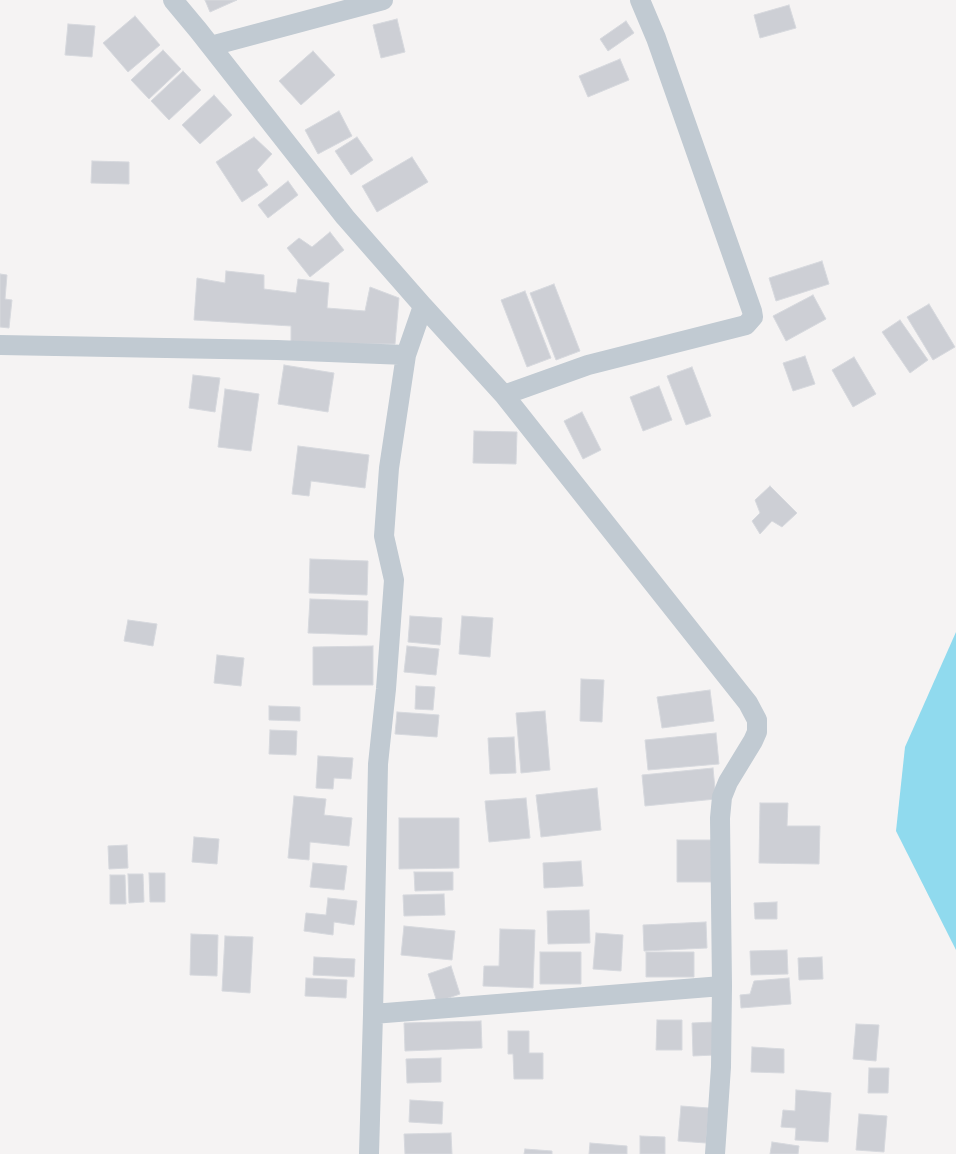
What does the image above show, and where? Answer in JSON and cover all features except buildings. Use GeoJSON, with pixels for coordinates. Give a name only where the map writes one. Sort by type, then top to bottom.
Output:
{"type":"FeatureCollection","features":[{"type":"Feature","properties":{"kind":"street"},"geometry":{"type":"LineString","coordinates":[[173,0],[345,217],[504,395],[748,703],[757,720],[757,732],[728,782],[722,797],[720,818],[721,1067],[715,1154]]}},
{"type":"Feature","properties":{"kind":"street"},"geometry":{"type":"LineString","coordinates":[[211,46],[383,0]]}},
{"type":"Feature","properties":{"kind":"street"},"geometry":{"type":"LineString","coordinates":[[504,395],[588,365],[746,325],[753,317],[656,38],[640,0]]}},
{"type":"Feature","properties":{"kind":"street"},"geometry":{"type":"LineString","coordinates":[[368,1154],[378,764],[394,580],[384,536],[389,468],[406,355],[423,306]]}},
{"type":"Feature","properties":{"kind":"street"},"geometry":{"type":"LineString","coordinates":[[0,345],[268,350],[406,355]]}},
{"type":"Feature","properties":{"kind":"street"},"geometry":{"type":"LineString","coordinates":[[373,1014],[722,986]]}},
{"type":"Feature","properties":{"kind":"water"},"geometry":{"type":"Polygon","coordinates":[[[956,632],[956,950],[896,831],[905,747],[956,632]]]}}]}
